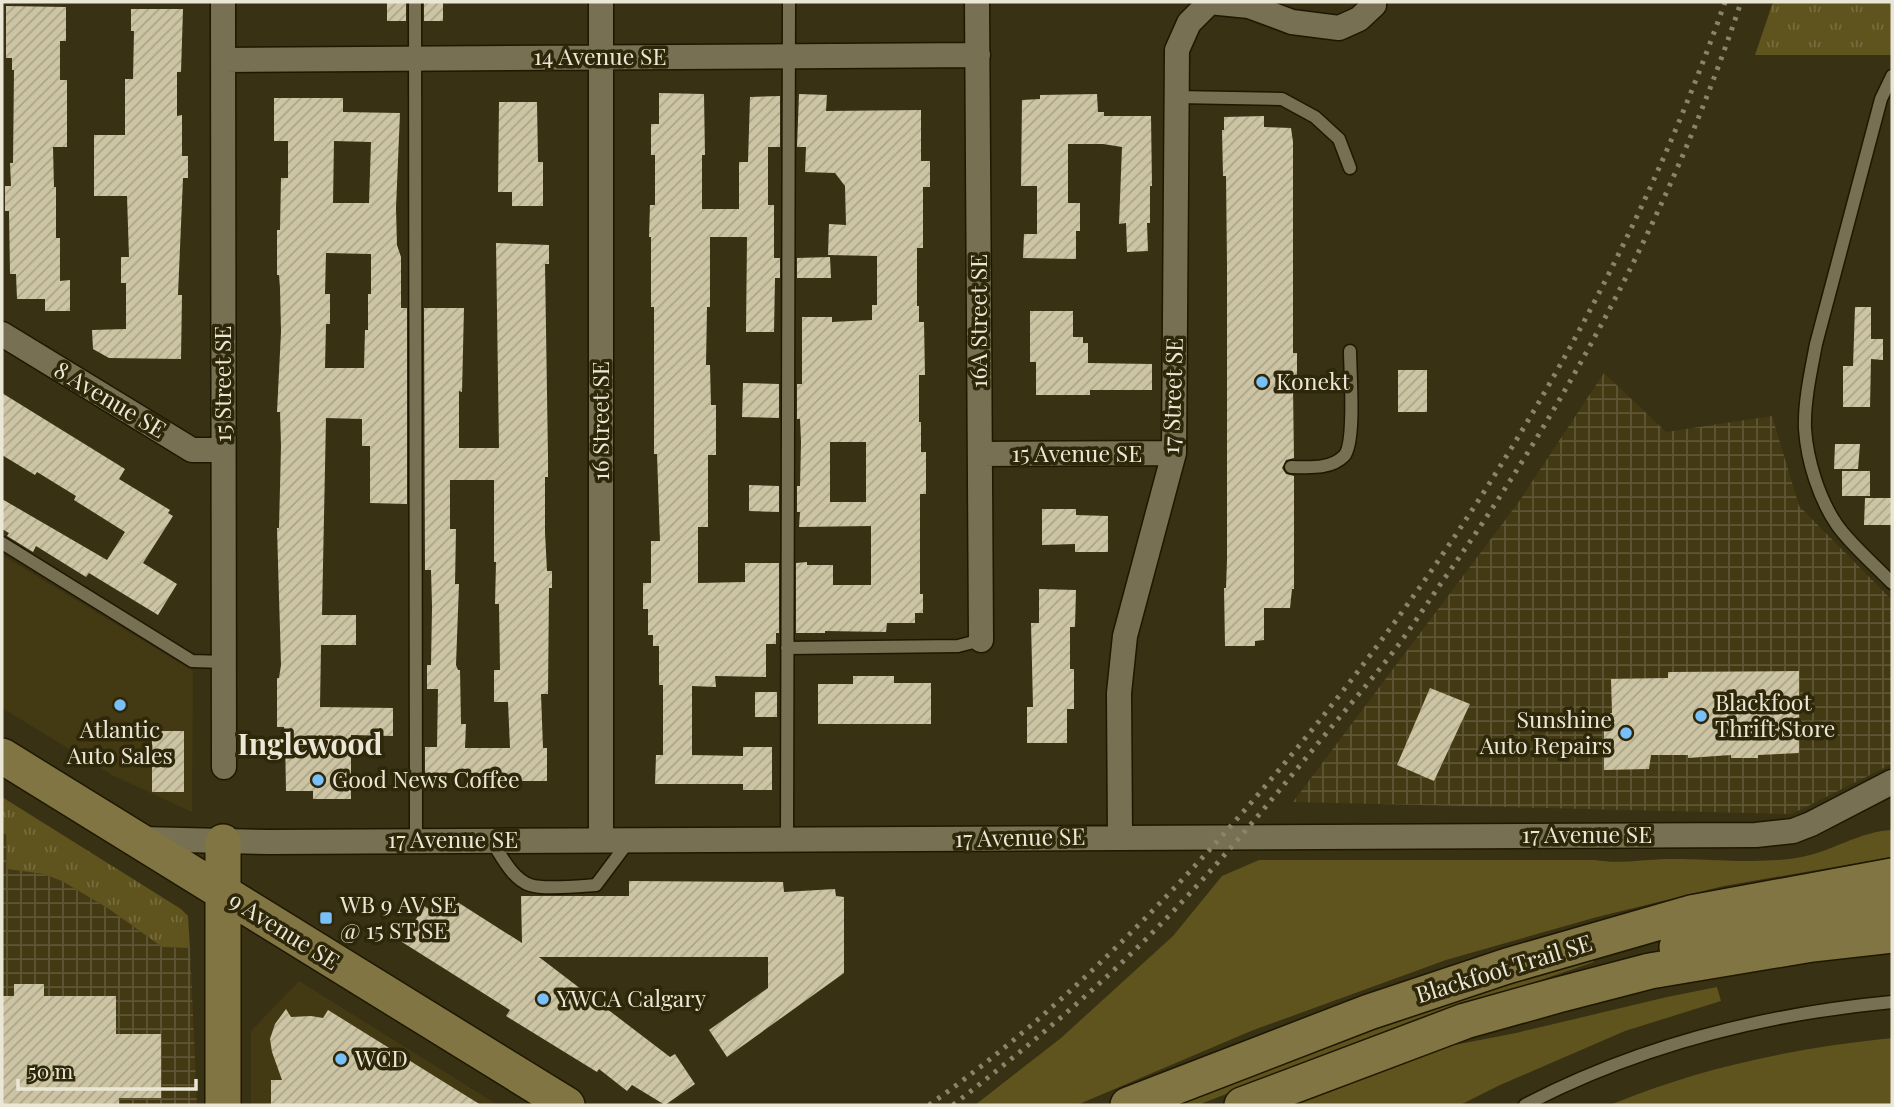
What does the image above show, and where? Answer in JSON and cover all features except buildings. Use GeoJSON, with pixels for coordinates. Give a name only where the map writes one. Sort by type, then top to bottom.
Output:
{"type":"FeatureCollection","features":[{"type":"Feature","properties":{"kind":"main road","name":"9 Avenue SE"},"geometry":{"type":"LineString","coordinates":[[2,756],[567,1105]]}},
{"type":"Feature","properties":{"kind":"main road"},"geometry":{"type":"LineString","coordinates":[[223,842],[223,1105]]}},
{"type":"Feature","properties":{"kind":"main road","name":"Blackfoot Trail SE"},"geometry":{"type":"LineString","coordinates":[[1128,1105],[1369,1012],[1507,966],[1691,913],[1892,876]]}},
{"type":"Feature","properties":{"kind":"main road"},"geometry":{"type":"LineString","coordinates":[[1533,1001],[1697,940],[1793,918],[1892,905]]}},
{"type":"Feature","properties":{"kind":"main road","name":"Blackfoot Trail SE"},"geometry":{"type":"LineString","coordinates":[[1242,1105],[1465,1021],[1533,1001],[1650,971],[1812,944],[1892,935]]}},
{"type":"Feature","properties":{"kind":"street","name":"15 Street SE"},"geometry":{"type":"LineString","coordinates":[[223,2],[224,767]]}},
{"type":"Feature","properties":{"kind":"street","name":"16 Street SE"},"geometry":{"type":"LineString","coordinates":[[601,2],[601,839]]}},
{"type":"Feature","properties":{"kind":"street","name":"16A Street SE"},"geometry":{"type":"LineString","coordinates":[[977,2],[981,640]]}},
{"type":"Feature","properties":{"kind":"street","name":"17 Street SE"},"geometry":{"type":"LineString","coordinates":[[1120,836],[1119,693],[1125,636],[1174,453],[1177,50],[1189,23],[1210,2],[1249,6],[1292,22],[1339,28],[1359,19],[1374,2]]}},
{"type":"Feature","properties":{"kind":"street","name":"14 Avenue SE"},"geometry":{"type":"LineString","coordinates":[[223,60],[978,55]]}},
{"type":"Feature","properties":{"kind":"street","name":"8 Avenue SE"},"geometry":{"type":"LineString","coordinates":[[2,334],[192,450],[223,450]]}},
{"type":"Feature","properties":{"kind":"street","name":"15 Avenue SE"},"geometry":{"type":"LineString","coordinates":[[980,454],[1174,453]]}},
{"type":"Feature","properties":{"kind":"street","name":"17 Avenue SE"},"geometry":{"type":"LineString","coordinates":[[137,839],[223,842],[1756,835],[1793,831],[1811,824],[1892,782]]}},
{"type":"Feature","properties":{"kind":"lane"},"geometry":{"type":"LineString","coordinates":[[415,2],[416,841]]}},
{"type":"Feature","properties":{"kind":"lane"},"geometry":{"type":"LineString","coordinates":[[787,839],[789,2]]}},
{"type":"Feature","properties":{"kind":"lane"},"geometry":{"type":"LineString","coordinates":[[1892,76],[1881,99],[1816,344],[1808,385],[1805,428],[1809,457],[1820,491],[1837,525],[1892,583]]}},
{"type":"Feature","properties":{"kind":"lane"},"geometry":{"type":"LineString","coordinates":[[1177,97],[1282,99],[1315,117],[1339,139],[1350,168]]}},
{"type":"Feature","properties":{"kind":"lane"},"geometry":{"type":"LineString","coordinates":[[1291,467],[1334,463],[1349,449],[1350,351]]}},
{"type":"Feature","properties":{"kind":"lane"},"geometry":{"type":"LineString","coordinates":[[2,543],[192,661],[224,662]]}},
{"type":"Feature","properties":{"kind":"lane"},"geometry":{"type":"LineString","coordinates":[[787,648],[958,646],[981,640]]}},
{"type":"Feature","properties":{"kind":"lane"},"geometry":{"type":"LineString","coordinates":[[491,840],[511,871],[530,885],[575,887],[596,885],[629,839]]}},
{"type":"Feature","properties":{"kind":"lane"},"geometry":{"type":"LineString","coordinates":[[1525,1105],[1606,1068],[1701,1035],[1816,1011],[1892,1002]]}},
{"type":"Feature","properties":{"kind":"shaded area"},"geometry":{"type":"Polygon","coordinates":[[[1604,373],[1666,432],[1772,416],[1799,506],[1892,600],[1892,764],[1792,814],[1293,802],[1518,503],[1604,373]]]}},
{"type":"Feature","properties":{"kind":"shaded area"},"geometry":{"type":"Polygon","coordinates":[[[2,555],[193,671],[192,812],[112,775],[2,708],[2,555]]]}},
{"type":"Feature","properties":{"kind":"shaded area"},"geometry":{"type":"Polygon","coordinates":[[[2,834],[6,834],[7,869],[43,874],[62,881],[109,909],[162,947],[190,948],[197,1105],[2,1105],[2,834]]]}},
{"type":"Feature","properties":{"kind":"shaded area","name":"WCD"},"geometry":{"type":"Polygon","coordinates":[[[299,981],[498,1105],[251,1105],[251,1031],[299,981]]]}},
{"type":"Feature","properties":{"kind":"green space"},"geometry":{"type":"Polygon","coordinates":[[[1773,2],[1892,2],[1892,55],[1755,55],[1773,2]]]}},
{"type":"Feature","properties":{"kind":"green space"},"geometry":{"type":"Polygon","coordinates":[[[2,797],[181,909],[188,916],[190,948],[162,947],[109,909],[62,881],[43,874],[7,869],[6,834],[2,834],[2,797]]]}},
{"type":"Feature","properties":{"kind":"green space"},"geometry":{"type":"Polygon","coordinates":[[[1892,830],[1892,857],[1724,886],[1597,917],[1446,960],[1251,1031],[1077,1105],[975,1105],[1061,1038],[1173,936],[1222,876],[1259,860],[1777,860],[1810,855],[1860,837],[1892,830]]]}},
{"type":"Feature","properties":{"kind":"green space"},"geometry":{"type":"Polygon","coordinates":[[[1590,951],[1594,962],[1378,1035],[1198,1105],[1157,1105],[1590,951]]]}},
{"type":"Feature","properties":{"kind":"green space"},"geometry":{"type":"Polygon","coordinates":[[[1717,987],[1721,1001],[1625,1031],[1460,1105],[1287,1105],[1449,1046],[1717,987]]]}},
{"type":"Feature","properties":{"kind":"green space"},"geometry":{"type":"Polygon","coordinates":[[[1892,1038],[1892,1105],[1610,1105],[1679,1080],[1749,1061],[1820,1047],[1892,1038]]]}},
{"type":"Feature","properties":{"kind":"railway"},"geometry":{"type":"LineString","coordinates":[[929,1105],[1018,1036],[1142,922],[1256,797],[1330,707],[1400,615],[1466,519],[1528,421],[1585,320],[1637,217],[1684,111],[1725,2]]}},
{"type":"Feature","properties":{"kind":"railway"},"geometry":{"type":"LineString","coordinates":[[953,1105],[1071,1009],[1154,931],[1251,824],[1390,656],[1494,506],[1537,438],[1616,298],[1684,152],[1741,2]]}},
{"type":"Feature","properties":{"kind":"place","name":"Konekt"},"geometry":{"type":"Point","coordinates":[1262,382]}},
{"type":"Feature","properties":{"kind":"place","name":"Atlantic Auto Sales"},"geometry":{"type":"Point","coordinates":[120,705]}},
{"type":"Feature","properties":{"kind":"place","name":"Blackfoot Thrift Store"},"geometry":{"type":"Point","coordinates":[1701,716]}},
{"type":"Feature","properties":{"kind":"place","name":"Sunshine Auto Repairs"},"geometry":{"type":"Point","coordinates":[1626,733]}},
{"type":"Feature","properties":{"kind":"place","name":"Good News Coffee"},"geometry":{"type":"Point","coordinates":[318,780]}},
{"type":"Feature","properties":{"kind":"place","name":"WB 9 AV SE @ 15 ST SE"},"geometry":{"type":"Point","coordinates":[326,918]}},
{"type":"Feature","properties":{"kind":"place","name":"YWCA Calgary"},"geometry":{"type":"Point","coordinates":[543,999]}},
{"type":"Feature","properties":{"kind":"place","name":"WCD"},"geometry":{"type":"Point","coordinates":[341,1059]}},
{"type":"Feature","properties":{"kind":"district","name":"Inglewood"},"geometry":{"type":"Point","coordinates":[310,745]}}]}
